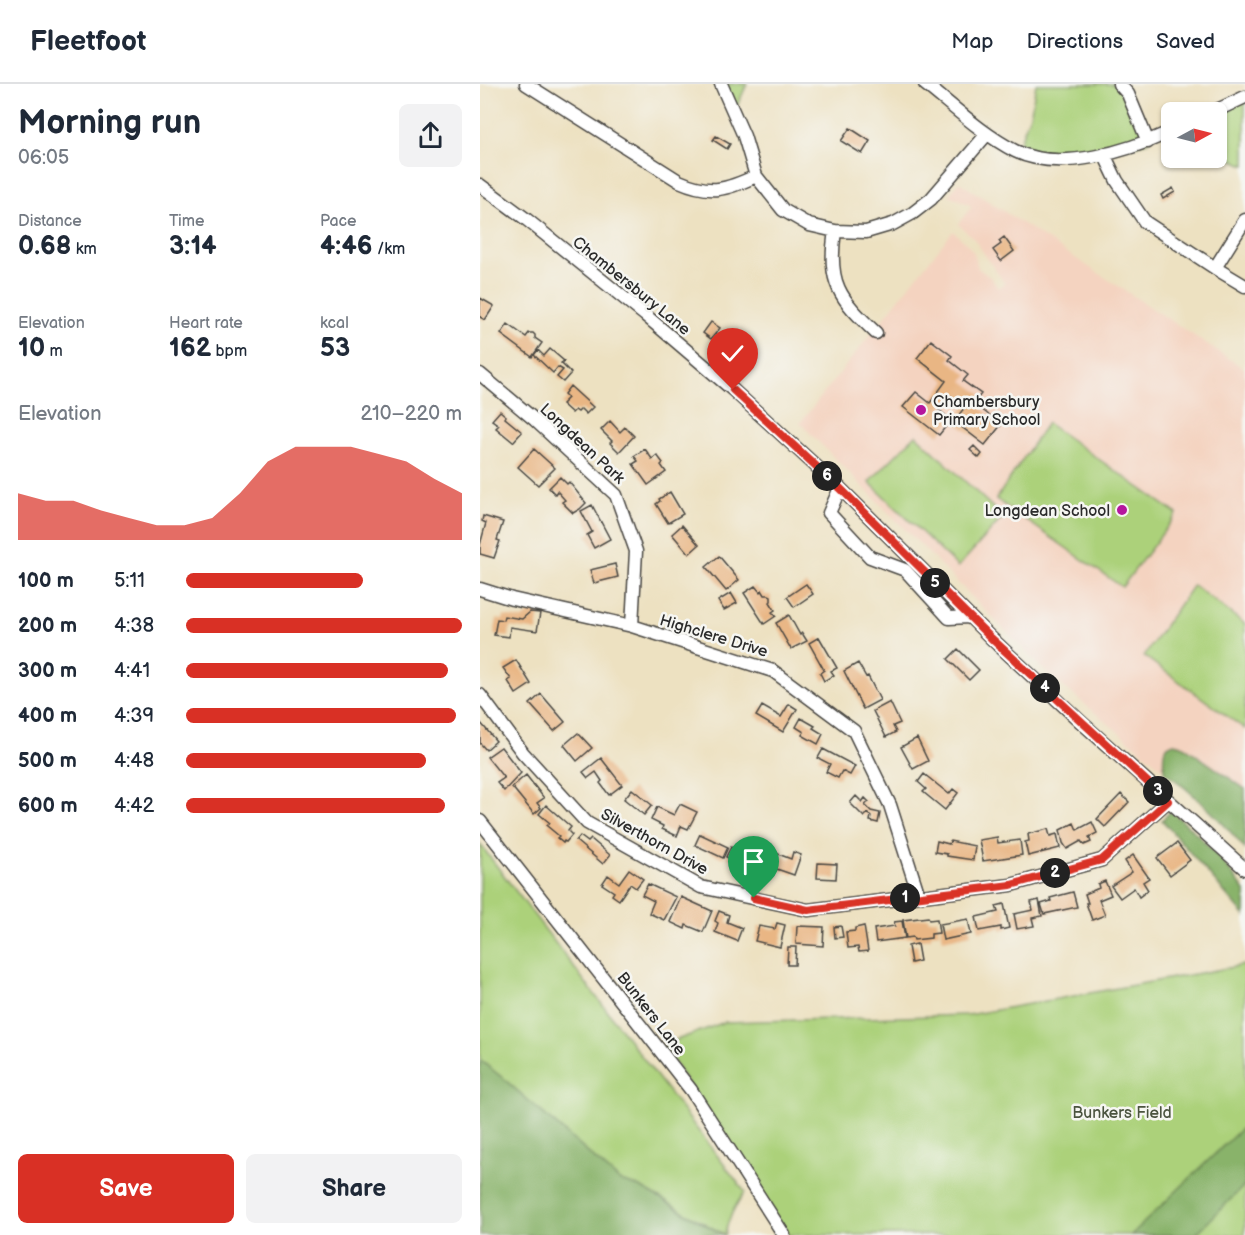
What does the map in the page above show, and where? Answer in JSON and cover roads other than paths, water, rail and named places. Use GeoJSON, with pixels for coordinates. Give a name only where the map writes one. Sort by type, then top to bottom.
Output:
{"type":"FeatureCollection","features":[{"type":"Feature","properties":{"kind":"street"},"geometry":{"type":"LineString","coordinates":[[526,84],[679,181],[695,188],[710,190],[726,188],[756,176]]}},
{"type":"Feature","properties":{"kind":"street"},"geometry":{"type":"LineString","coordinates":[[721,84],[744,136],[756,176],[783,210],[809,225],[834,231],[866,232],[893,224],[913,213],[931,199],[987,134]]}},
{"type":"Feature","properties":{"kind":"street"},"geometry":{"type":"LineString","coordinates":[[925,84],[987,134],[1016,152],[1046,160],[1078,159],[1104,154],[1161,136]]}},
{"type":"Feature","properties":{"kind":"street"},"geometry":{"type":"LineString","coordinates":[[1119,84],[1128,94],[1148,142]]}},
{"type":"Feature","properties":{"kind":"street"},"geometry":{"type":"LineString","coordinates":[[1227,105],[1245,97]]}},
{"type":"Feature","properties":{"kind":"street"},"geometry":{"type":"LineString","coordinates":[[1104,154],[1116,181],[1144,222],[1245,286]]}},
{"type":"Feature","properties":{"kind":"street","name":"Chambersbury Lane"},"geometry":{"type":"LineString","coordinates":[[480,185],[645,315],[733,390],[840,488],[969,617],[1245,869]]}},
{"type":"Feature","properties":{"kind":"street"},"geometry":{"type":"LineString","coordinates":[[1215,268],[1245,220]]}},
{"type":"Feature","properties":{"kind":"street"},"geometry":{"type":"LineString","coordinates":[[834,231],[832,271],[841,295],[854,312],[876,333]]}},
{"type":"Feature","properties":{"kind":"street","name":"Longdean Park"},"geometry":{"type":"LineString","coordinates":[[480,374],[535,420],[616,495],[636,551],[632,626]]}},
{"type":"Feature","properties":{"kind":"street","name":"Chambersbury Lane"},"geometry":{"type":"LineString","coordinates":[[840,488],[829,513],[870,557],[905,570],[950,618],[969,617]]}},
{"type":"Feature","properties":{"kind":"street","name":"Highclere Drive"},"geometry":{"type":"LineString","coordinates":[[480,589],[512,599],[632,626],[773,671],[854,731],[890,805],[920,896]]}},
{"type":"Feature","properties":{"kind":"street","name":"Silverthorn Drive"},"geometry":{"type":"LineString","coordinates":[[480,695],[523,753],[587,823],[701,887],[808,910],[1011,885],[1102,860],[1168,801]]}},
{"type":"Feature","properties":{"kind":"street","name":"Bunkers Lane"},"geometry":{"type":"LineString","coordinates":[[480,821],[691,1090],[784,1235]]}},
{"type":"Feature","properties":{"kind":"place","name":"Chambersbury Primary School"},"geometry":{"type":"Point","coordinates":[921,410]}},
{"type":"Feature","properties":{"kind":"place","name":"Longdean School"},"geometry":{"type":"Point","coordinates":[1122,510]}},
{"type":"Feature","properties":{"kind":"park label","name":"Bunkers Field"},"geometry":{"type":"Point","coordinates":[1122,1112]}}]}
